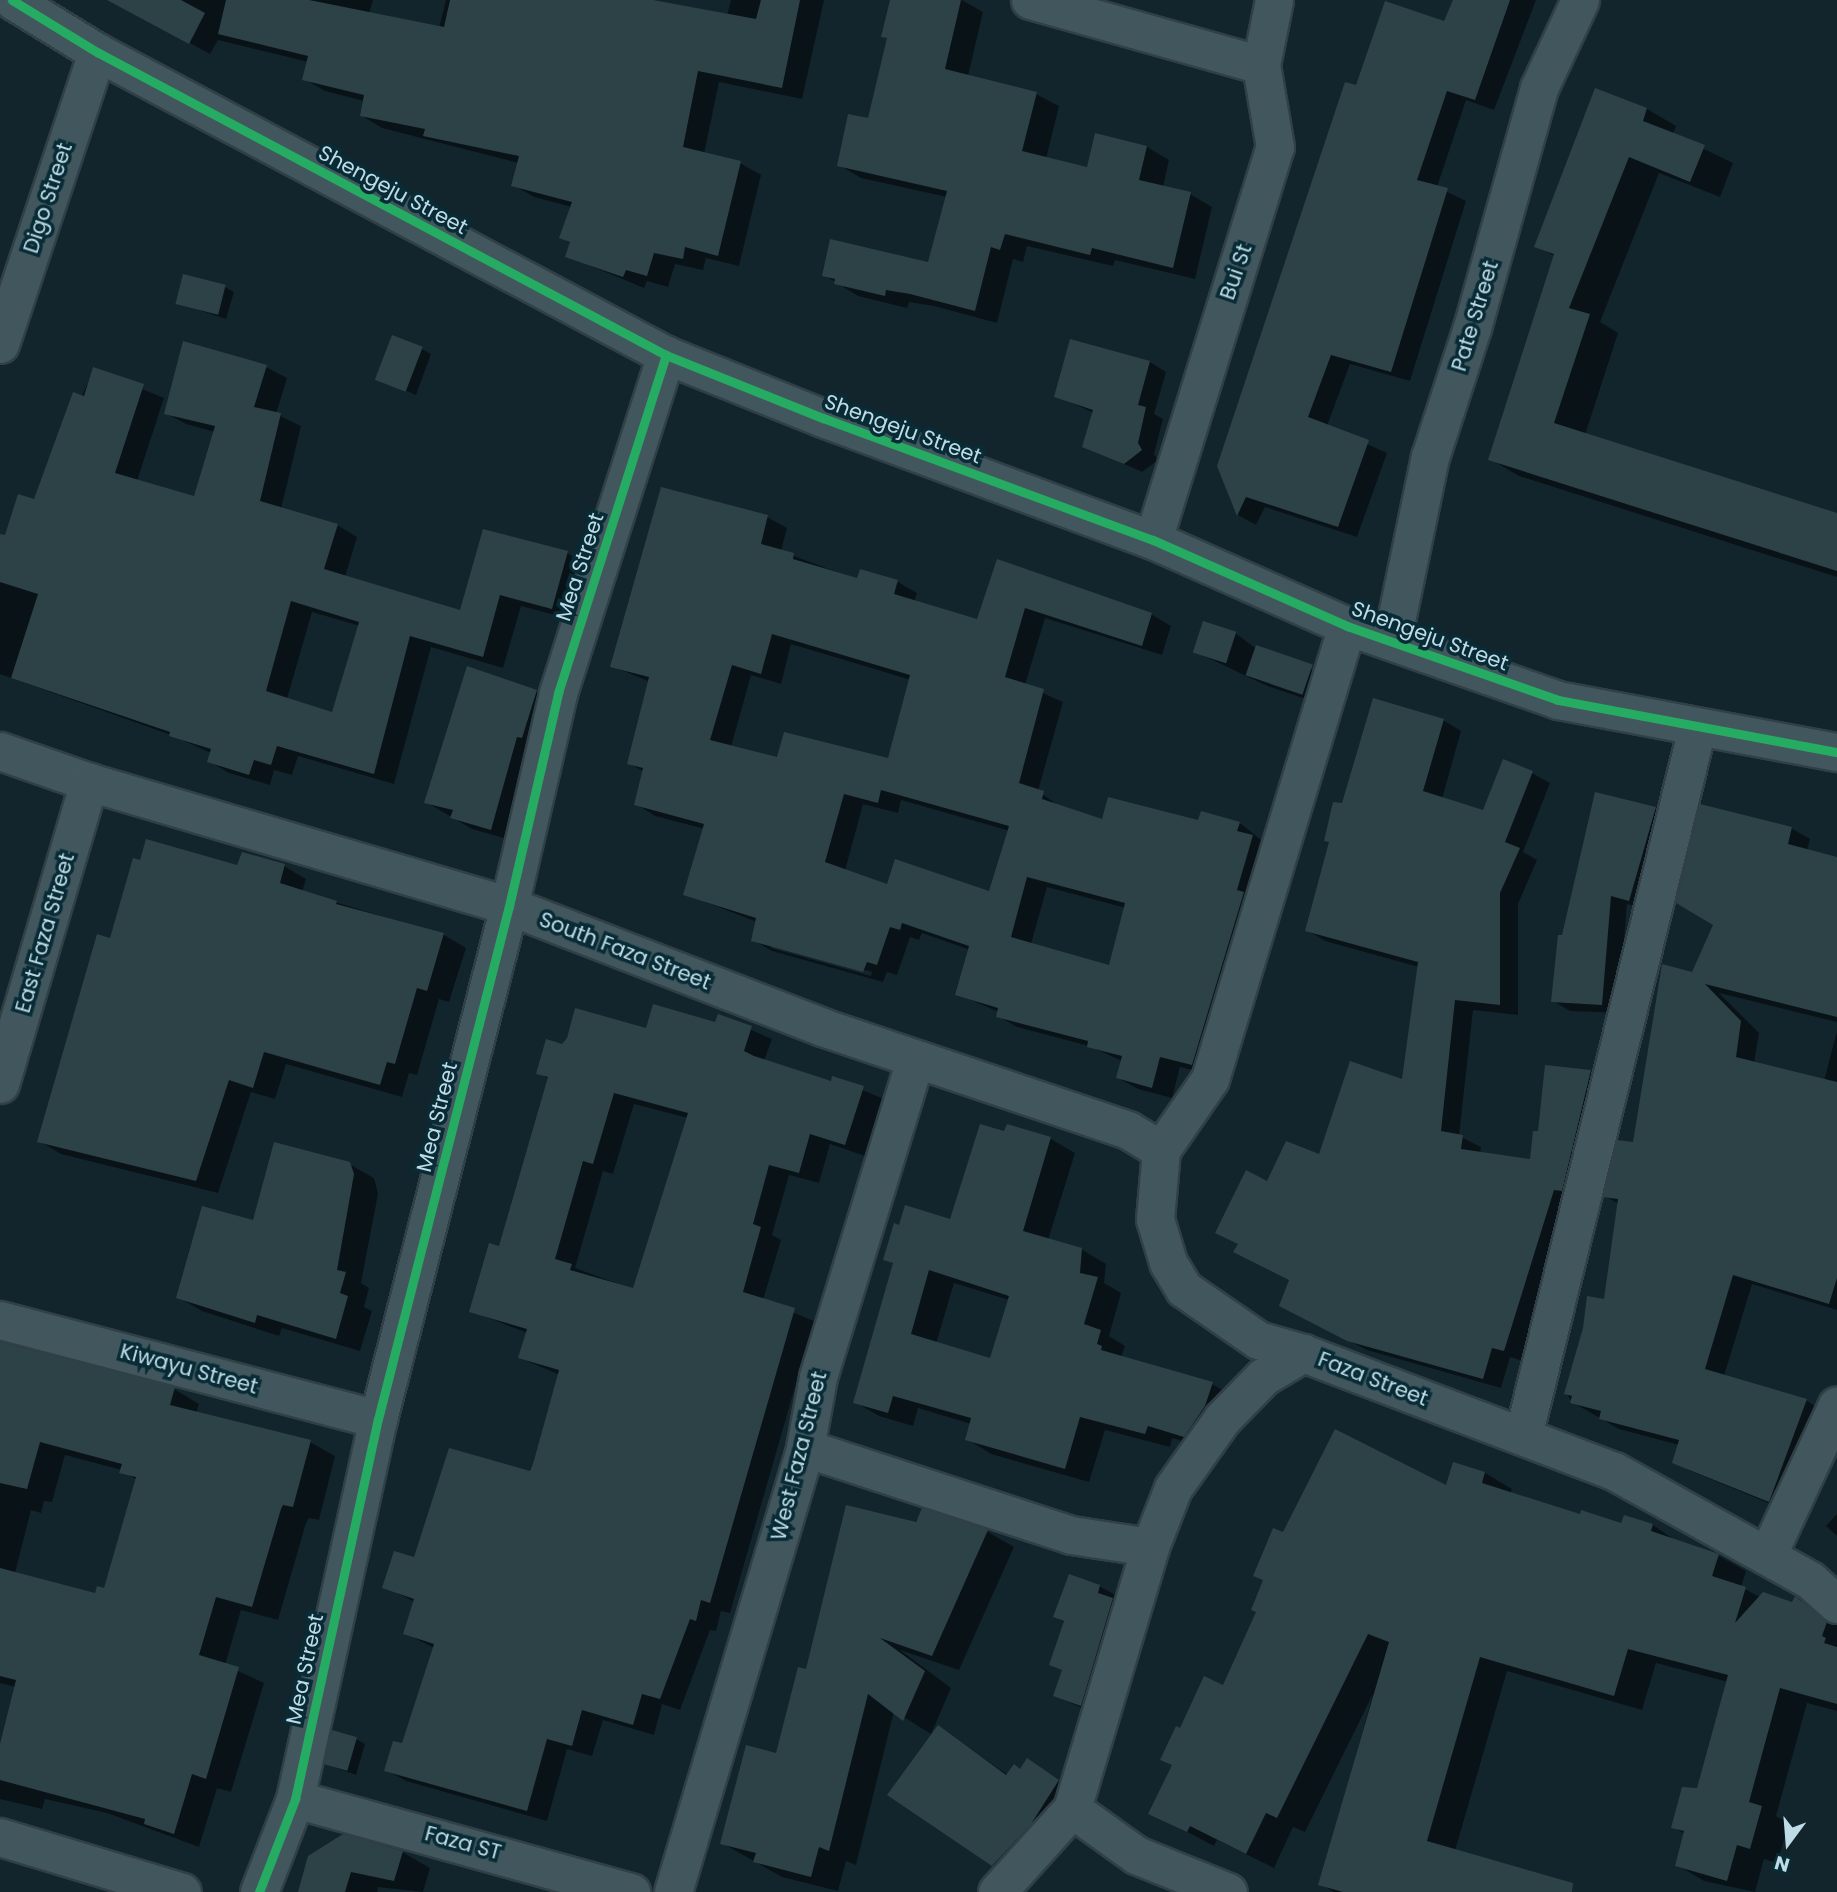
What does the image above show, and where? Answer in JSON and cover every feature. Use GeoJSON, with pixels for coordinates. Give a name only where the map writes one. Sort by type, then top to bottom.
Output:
{"type":"FeatureCollection","features":[{"type":"Feature","properties":{"kind":"street","name":"Shengeju Street"},"geometry":{"type":"LineString","coordinates":[[12,0],[97,52],[666,355],[823,418],[1153,540],[1347,626],[1558,701],[1837,752]]}},
{"type":"Feature","properties":{"kind":"street"},"geometry":{"type":"LineString","coordinates":[[1030,0],[1261,65]]}},
{"type":"Feature","properties":{"kind":"street","name":"Bui St"},"geometry":{"type":"LineString","coordinates":[[1153,540],[1275,147],[1261,65],[1274,0]]}},
{"type":"Feature","properties":{"kind":"street","name":"Pate Street"},"geometry":{"type":"LineString","coordinates":[[1392,640],[1430,457],[1476,316],[1539,88],[1580,0]]}},
{"type":"Feature","properties":{"kind":"street","name":"Digo Street"},"geometry":{"type":"LineString","coordinates":[[0,344],[97,52]]}},
{"type":"Feature","properties":{"kind":"street","name":"Mea Street"},"geometry":{"type":"LineString","coordinates":[[260,1892],[295,1798],[378,1419],[509,906],[558,693],[666,355]]}},
{"type":"Feature","properties":{"kind":"street"},"geometry":{"type":"LineString","coordinates":[[1303,1353],[1258,1340],[1184,1289],[1168,1262],[1155,1219],[1161,1150],[1210,1079],[1347,626]]}},
{"type":"Feature","properties":{"kind":"street"},"geometry":{"type":"LineString","coordinates":[[1523,1436],[1697,728]]}},
{"type":"Feature","properties":{"kind":"street","name":"South Faza Street"},"geometry":{"type":"LineString","coordinates":[[0,751],[89,782],[509,906],[915,1060],[1128,1130],[1161,1150]]}},
{"type":"Feature","properties":{"kind":"street","name":"East Faza Street"},"geometry":{"type":"LineString","coordinates":[[0,1084],[89,782]]}},
{"type":"Feature","properties":{"kind":"street","name":"West Faza Street"},"geometry":{"type":"LineString","coordinates":[[673,1892],[805,1448],[818,1377],[915,1060]]}},
{"type":"Feature","properties":{"kind":"street","name":"Kiwayu Street"},"geometry":{"type":"LineString","coordinates":[[0,1320],[378,1419]]}},
{"type":"Feature","properties":{"kind":"street","name":"Faza Street"},"geometry":{"type":"LineString","coordinates":[[997,1892],[1072,1809],[1150,1546],[1173,1488],[1222,1419],[1263,1377],[1303,1353],[1614,1471],[1810,1580],[1837,1604]]}},
{"type":"Feature","properties":{"kind":"street"},"geometry":{"type":"LineString","coordinates":[[1767,1556],[1837,1405]]}},
{"type":"Feature","properties":{"kind":"street"},"geometry":{"type":"LineString","coordinates":[[805,1448],[1072,1535],[1150,1546]]}},
{"type":"Feature","properties":{"kind":"street","name":"Faza ST"},"geometry":{"type":"LineString","coordinates":[[295,1798],[631,1892]]}},
{"type":"Feature","properties":{"kind":"street"},"geometry":{"type":"LineString","coordinates":[[1072,1809],[1136,1854],[1228,1892]]}},
{"type":"Feature","properties":{"kind":"street"},"geometry":{"type":"LineString","coordinates":[[0,1837],[182,1892]]}},
{"type":"Feature","properties":{"kind":"building"},"geometry":{"type":"Polygon","coordinates":[[[107,0],[181,0],[205,13],[189,44],[107,0]]]}},
{"type":"Feature","properties":{"kind":"building"},"geometry":{"type":"Polygon","coordinates":[[[226,0],[309,0],[444,27],[450,0],[653,0],[756,19],[761,0],[800,0],[782,88],[698,71],[683,147],[741,161],[718,256],[685,247],[683,259],[654,253],[647,276],[626,270],[623,277],[565,257],[570,242],[559,238],[572,202],[511,186],[519,156],[423,136],[425,129],[360,116],[364,95],[302,80],[308,56],[218,34],[226,0]]]}},
{"type":"Feature","properties":{"kind":"building"},"geometry":{"type":"Polygon","coordinates":[[[890,0],[961,0],[945,69],[1037,92],[1022,151],[1087,167],[1095,133],[1147,146],[1139,180],[1191,192],[1173,268],[1092,248],[1090,255],[1005,234],[1000,250],[991,247],[975,311],[910,294],[886,290],[885,296],[834,284],[835,279],[822,276],[830,239],[928,262],[947,191],[837,166],[848,114],[868,118],[887,38],[881,37],[890,0]]]}},
{"type":"Feature","properties":{"kind":"building"},"geometry":{"type":"Polygon","coordinates":[[[1453,0],[1510,0],[1475,100],[1447,91],[1417,180],[1448,188],[1391,372],[1331,355],[1308,417],[1369,440],[1338,527],[1246,497],[1237,516],[1217,466],[1345,82],[1356,85],[1385,1],[1444,21],[1453,0]]]}},
{"type":"Feature","properties":{"kind":"building"},"geometry":{"type":"Polygon","coordinates":[[[1595,88],[1647,108],[1643,121],[1705,145],[1690,182],[1629,157],[1569,308],[1590,314],[1554,423],[1837,513],[1837,571],[1488,460],[1554,254],[1534,247],[1595,88]]]}},
{"type":"Feature","properties":{"kind":"building"},"geometry":{"type":"Polygon","coordinates":[[[183,274],[226,285],[218,315],[176,304],[183,274]]]}},
{"type":"Feature","properties":{"kind":"building"},"geometry":{"type":"Polygon","coordinates":[[[392,335],[423,347],[406,392],[375,380],[392,335]]]}},
{"type":"Feature","properties":{"kind":"building"},"geometry":{"type":"Polygon","coordinates":[[[1070,339],[1150,361],[1138,405],[1146,407],[1138,443],[1142,450],[1124,464],[1082,447],[1093,410],[1054,397],[1070,339]]]}},
{"type":"Feature","properties":{"kind":"building"},"geometry":{"type":"Polygon","coordinates":[[[183,341],[267,365],[254,407],[281,413],[260,501],[338,524],[324,569],[460,610],[483,529],[568,551],[552,609],[500,595],[483,657],[410,636],[374,774],[277,746],[271,765],[254,760],[249,775],[207,762],[211,749],[169,736],[170,732],[11,678],[38,594],[0,582],[0,534],[5,535],[18,494],[34,499],[73,392],[84,396],[93,367],[144,384],[115,473],[194,496],[215,426],[164,414],[183,341]],[[291,601],[266,691],[332,712],[359,622],[291,601]]]}},
{"type":"Feature","properties":{"kind":"building"},"geometry":{"type":"Polygon","coordinates":[[[661,487],[768,515],[761,544],[794,553],[793,559],[857,578],[860,569],[898,580],[894,594],[977,619],[997,559],[1152,613],[1142,646],[1025,608],[1005,677],[1044,689],[1019,783],[1044,791],[1042,799],[1102,819],[1108,797],[1198,820],[1201,811],[1240,822],[1237,831],[1253,835],[1237,890],[1244,892],[1192,1065],[1160,1057],[1152,1088],[1116,1078],[1122,1056],[1087,1047],[1088,1041],[996,1017],[998,1008],[955,995],[969,946],[902,923],[900,930],[890,927],[877,965],[867,962],[863,972],[751,941],[756,918],[683,895],[704,824],[634,805],[643,768],[627,764],[649,677],[610,667],[661,487]],[[772,634],[761,674],[732,665],[710,740],[777,757],[784,732],[888,758],[910,675],[772,634]],[[881,790],[878,803],[844,794],[825,862],[887,884],[895,859],[989,891],[1009,826],[881,790]],[[1027,877],[1011,937],[1109,965],[1125,903],[1027,877]]]}},
{"type":"Feature","properties":{"kind":"building"},"geometry":{"type":"Polygon","coordinates":[[[1203,621],[1236,632],[1226,663],[1193,652],[1203,621]]]}},
{"type":"Feature","properties":{"kind":"building"},"geometry":{"type":"Polygon","coordinates":[[[1256,645],[1313,665],[1302,695],[1246,675],[1256,645]]]}},
{"type":"Feature","properties":{"kind":"building"},"geometry":{"type":"Polygon","coordinates":[[[467,666],[537,690],[522,738],[517,737],[491,830],[450,818],[453,810],[424,803],[467,666]]]}},
{"type":"Feature","properties":{"kind":"building"},"geometry":{"type":"Polygon","coordinates":[[[1373,698],[1444,719],[1423,791],[1483,810],[1503,759],[1533,771],[1505,842],[1520,848],[1500,893],[1500,1005],[1455,1000],[1441,1131],[1463,1135],[1461,1149],[1530,1159],[1533,1131],[1538,1131],[1545,1065],[1591,1070],[1562,1191],[1554,1190],[1504,1351],[1492,1348],[1483,1379],[1347,1341],[1279,1306],[1289,1280],[1233,1252],[1238,1244],[1215,1233],[1246,1170],[1267,1181],[1286,1141],[1319,1154],[1350,1061],[1402,1079],[1418,962],[1305,931],[1329,842],[1324,841],[1333,802],[1342,803],[1373,698]]]}},
{"type":"Feature","properties":{"kind":"building"},"geometry":{"type":"Polygon","coordinates":[[[1595,792],[1656,807],[1629,901],[1611,896],[1602,1005],[1551,1002],[1558,935],[1562,935],[1595,792]]]}},
{"type":"Feature","properties":{"kind":"building"},"geometry":{"type":"Polygon","coordinates":[[[1700,804],[1792,827],[1788,844],[1837,857],[1837,1017],[1705,984],[1741,1021],[1736,1057],[1837,1082],[1837,1278],[1829,1304],[1733,1275],[1705,1369],[1807,1399],[1769,1502],[1672,1463],[1679,1440],[1599,1419],[1601,1411],[1570,1403],[1572,1396],[1564,1394],[1583,1328],[1587,1296],[1604,1299],[1618,1199],[1603,1197],[1617,1140],[1633,1142],[1662,964],[1692,972],[1713,925],[1676,903],[1700,804]]]}},
{"type":"Feature","properties":{"kind":"building"},"geometry":{"type":"Polygon","coordinates":[[[146,839],[237,865],[242,852],[285,864],[280,883],[337,901],[336,904],[444,933],[427,991],[417,988],[395,1064],[387,1062],[380,1085],[264,1052],[253,1088],[229,1080],[196,1181],[37,1142],[97,934],[110,938],[133,858],[140,860],[146,839]]]}},
{"type":"Feature","properties":{"kind":"building"},"geometry":{"type":"Polygon","coordinates":[[[653,1004],[715,1022],[718,1014],[752,1026],[744,1051],[754,1056],[831,1081],[832,1076],[864,1086],[845,1145],[810,1134],[799,1173],[769,1165],[753,1224],[761,1227],[743,1292],[795,1308],[710,1603],[701,1600],[696,1621],[690,1619],[660,1699],[642,1694],[633,1725],[582,1710],[572,1746],[547,1739],[527,1811],[384,1771],[393,1741],[402,1743],[434,1644],[403,1634],[414,1599],[382,1588],[394,1551],[414,1557],[449,1448],[530,1471],[533,1464],[559,1370],[518,1358],[527,1329],[469,1312],[489,1243],[499,1246],[548,1077],[536,1074],[546,1039],[562,1044],[567,1038],[575,1008],[646,1028],[653,1004]],[[614,1093],[593,1164],[583,1161],[555,1259],[572,1264],[570,1270],[633,1288],[688,1113],[614,1093]]]}},
{"type":"Feature","properties":{"kind":"building"},"geometry":{"type":"Polygon","coordinates":[[[980,1124],[1004,1131],[1007,1124],[1051,1137],[1023,1231],[1082,1248],[1080,1273],[1098,1277],[1084,1324],[1101,1330],[1097,1344],[1102,1346],[1101,1350],[1213,1382],[1205,1406],[1184,1437],[1148,1426],[1145,1434],[1080,1417],[1065,1469],[965,1440],[971,1418],[893,1396],[888,1413],[853,1403],[893,1263],[883,1260],[894,1223],[899,1225],[905,1205],[950,1219],[980,1124]],[[929,1270],[911,1334],[990,1358],[1009,1296],[929,1270]]]}},
{"type":"Feature","properties":{"kind":"building"},"geometry":{"type":"Polygon","coordinates":[[[274,1142],[350,1162],[354,1174],[337,1270],[346,1272],[340,1293],[348,1296],[336,1339],[257,1315],[255,1323],[176,1298],[202,1206],[253,1220],[274,1142]]]}},
{"type":"Feature","properties":{"kind":"building"},"geometry":{"type":"Polygon","coordinates":[[[0,1342],[175,1387],[170,1405],[311,1440],[293,1507],[283,1505],[281,1509],[252,1607],[216,1597],[199,1655],[239,1667],[206,1779],[192,1774],[174,1834],[144,1824],[145,1819],[0,1780],[0,1744],[16,1680],[0,1676],[0,1568],[95,1593],[97,1586],[104,1588],[136,1477],[119,1473],[122,1464],[40,1442],[27,1489],[0,1483],[0,1342]]]}},
{"type":"Feature","properties":{"kind":"building"},"geometry":{"type":"Polygon","coordinates":[[[1335,1429],[1446,1485],[1453,1462],[1485,1472],[1482,1483],[1580,1514],[1581,1510],[1621,1523],[1624,1515],[1653,1524],[1651,1531],[1719,1554],[1712,1576],[1746,1587],[1735,1623],[1763,1592],[1792,1602],[1795,1596],[1827,1622],[1822,1636],[1826,1638],[1824,1643],[1837,1647],[1837,1704],[1780,1688],[1749,1802],[1762,1806],[1750,1849],[1737,1845],[1727,1881],[1675,1866],[1684,1831],[1671,1828],[1682,1787],[1697,1788],[1728,1675],[1628,1649],[1614,1696],[1480,1657],[1427,1841],[1573,1883],[1572,1892],[1343,1892],[1318,1885],[1389,1642],[1368,1634],[1277,1818],[1266,1813],[1246,1854],[1190,1826],[1187,1832],[1148,1814],[1172,1765],[1160,1760],[1176,1726],[1180,1728],[1204,1676],[1223,1685],[1256,1612],[1251,1610],[1263,1580],[1253,1576],[1273,1528],[1283,1532],[1335,1429]]]}},
{"type":"Feature","properties":{"kind":"building"},"geometry":{"type":"Polygon","coordinates":[[[846,1505],[916,1522],[922,1508],[988,1530],[932,1656],[880,1638],[925,1671],[903,1721],[868,1694],[829,1851],[819,1847],[811,1877],[753,1862],[756,1853],[720,1844],[746,1745],[776,1753],[798,1667],[806,1669],[846,1505]]]}},
{"type":"Feature","properties":{"kind":"building"},"geometry":{"type":"Polygon","coordinates":[[[1069,1574],[1100,1585],[1098,1593],[1113,1598],[1081,1706],[1053,1696],[1062,1670],[1049,1665],[1064,1621],[1053,1617],[1069,1574]]]}},
{"type":"Feature","properties":{"kind":"building"},"geometry":{"type":"Polygon","coordinates":[[[938,1725],[1006,1775],[1014,1764],[1020,1769],[1027,1758],[1059,1780],[1031,1824],[992,1866],[887,1795],[938,1725]]]}},
{"type":"Feature","properties":{"kind":"building"},"geometry":{"type":"Polygon","coordinates":[[[332,1730],[357,1737],[347,1771],[322,1764],[332,1730]]]}},
{"type":"Feature","properties":{"kind":"building"},"geometry":{"type":"Polygon","coordinates":[[[343,1834],[403,1851],[394,1881],[351,1872],[345,1892],[298,1892],[308,1856],[343,1834]]]}},
{"type":"Feature","properties":{"kind":"cycle path"},"geometry":{"type":"LineString","coordinates":[[12,0],[97,52],[666,355],[823,418],[1153,540],[1347,626],[1558,700],[1837,752]]}},
{"type":"Feature","properties":{"kind":"cycle path"},"geometry":{"type":"LineString","coordinates":[[259,1892],[295,1799],[378,1419],[509,906],[558,693],[666,355]]}}]}
